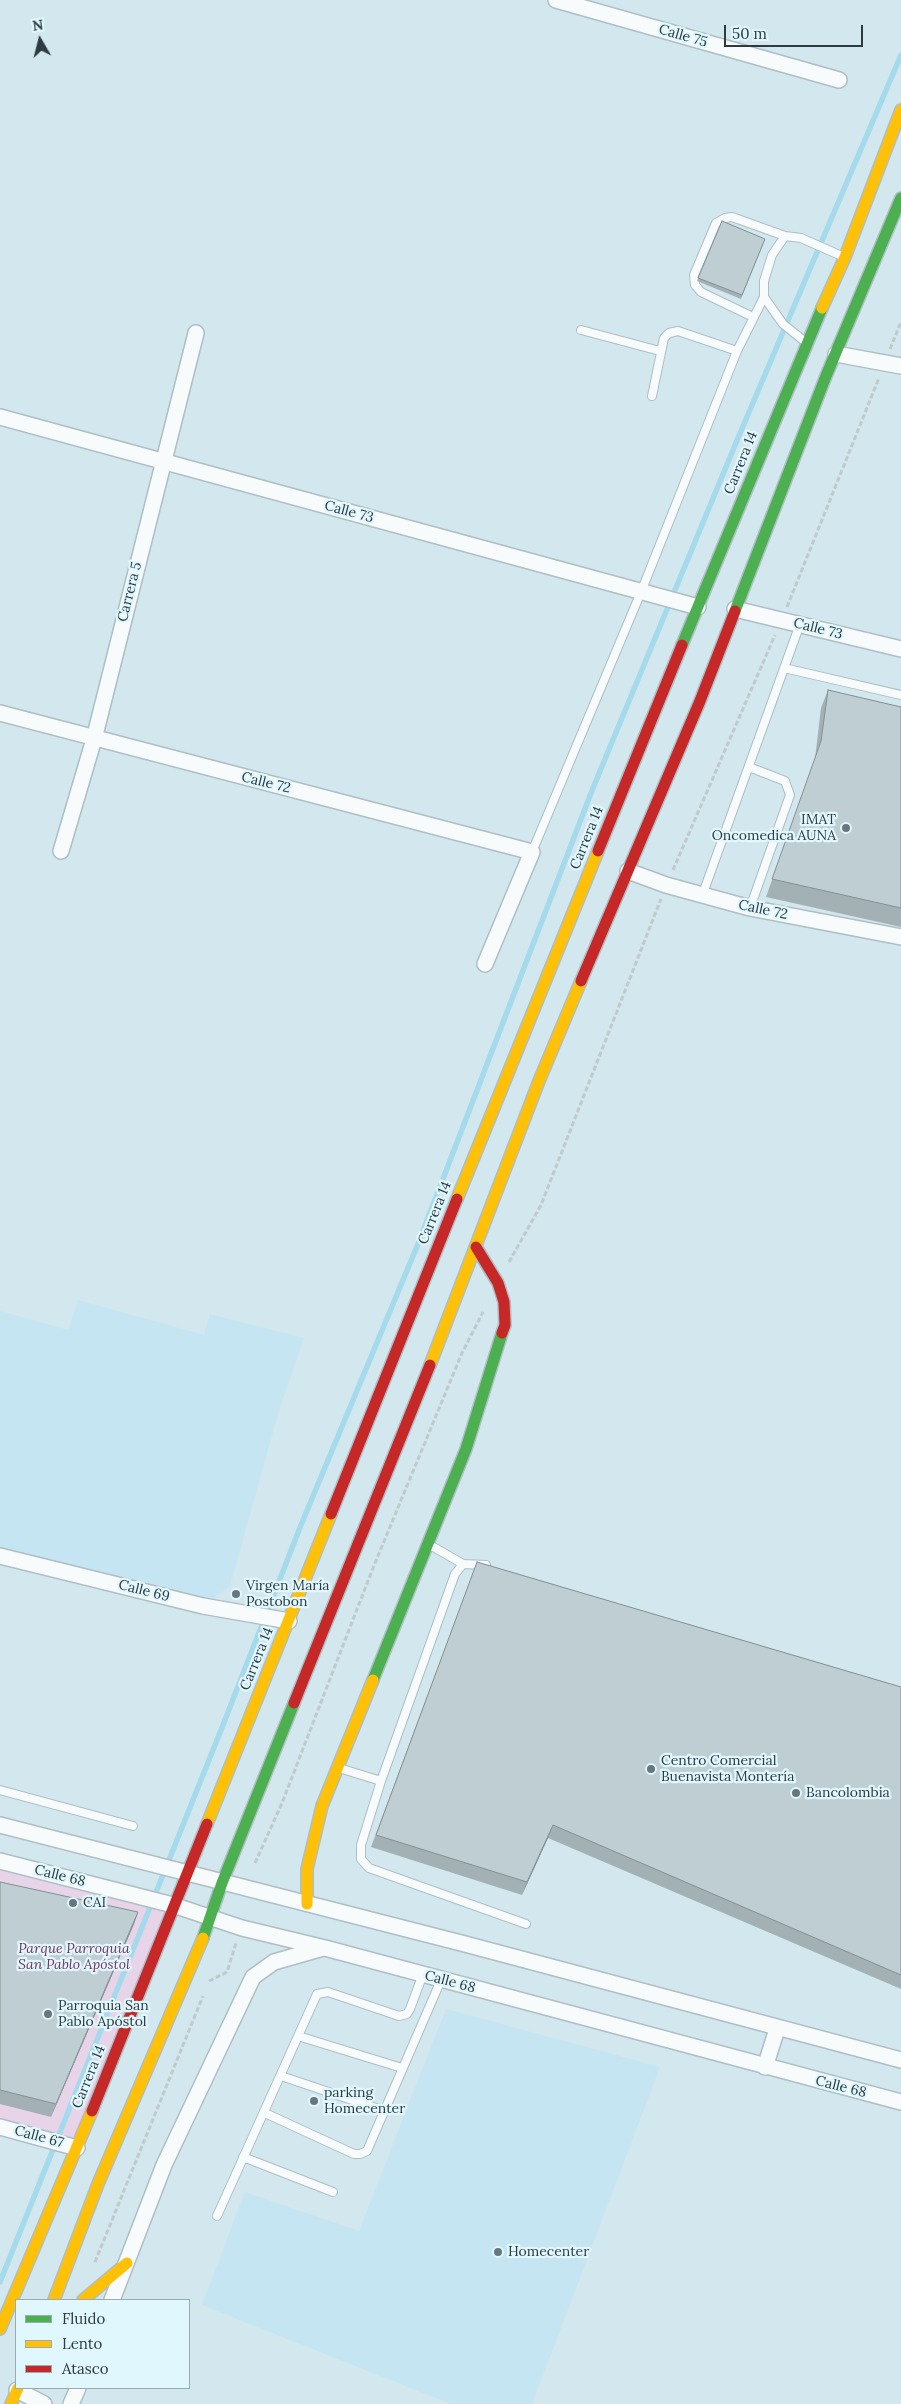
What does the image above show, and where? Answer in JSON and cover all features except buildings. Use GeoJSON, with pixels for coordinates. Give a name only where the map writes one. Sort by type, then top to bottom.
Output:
{"type":"FeatureCollection","features":[{"type":"Feature","properties":{"kind":"main road","name":"Carrera 14"},"geometry":{"type":"LineString","coordinates":[[0,2329],[77,2148],[186,1871],[289,1621],[691,605],[845,258],[901,110]]}},
{"type":"Feature","properties":{"kind":"main road"},"geometry":{"type":"LineString","coordinates":[[54,2299],[98,2184],[211,1918],[222,1883],[476,1247],[539,1081],[700,701],[836,354],[901,198]]}},
{"type":"Feature","properties":{"kind":"main road"},"geometry":{"type":"LineString","coordinates":[[307,1904],[307,1868],[322,1806],[426,1543],[466,1449],[505,1325],[504,1302],[498,1283],[476,1247]]}},
{"type":"Feature","properties":{"kind":"main road"},"geometry":{"type":"LineString","coordinates":[[84,2299],[127,2263]]}},
{"type":"Feature","properties":{"kind":"street","name":"Calle 75"},"geometry":{"type":"LineString","coordinates":[[556,0],[839,80]]}},
{"type":"Feature","properties":{"kind":"street","name":"Carrera 5"},"geometry":{"type":"LineString","coordinates":[[61,851],[94,739],[196,333]]}},
{"type":"Feature","properties":{"kind":"street"},"geometry":{"type":"LineString","coordinates":[[836,354],[901,366]]}},
{"type":"Feature","properties":{"kind":"street","name":"Calle 73"},"geometry":{"type":"LineString","coordinates":[[0,417],[691,605]]}},
{"type":"Feature","properties":{"kind":"street","name":"Calle 73"},"geometry":{"type":"LineString","coordinates":[[735,609],[901,649]]}},
{"type":"Feature","properties":{"kind":"street","name":"Calle 72"},"geometry":{"type":"LineString","coordinates":[[0,713],[532,852]]}},
{"type":"Feature","properties":{"kind":"street"},"geometry":{"type":"LineString","coordinates":[[486,964],[532,852]]}},
{"type":"Feature","properties":{"kind":"street","name":"Calle 72"},"geometry":{"type":"LineString","coordinates":[[628,871],[702,896],[750,908],[901,936]]}},
{"type":"Feature","properties":{"kind":"street","name":"Calle 69"},"geometry":{"type":"LineString","coordinates":[[0,1556],[193,1603],[289,1621]]}},
{"type":"Feature","properties":{"kind":"street"},"geometry":{"type":"LineString","coordinates":[[0,1825],[186,1871],[222,1883],[465,1944],[777,2029],[901,2060]]}},
{"type":"Feature","properties":{"kind":"street","name":"Calle 68"},"geometry":{"type":"LineString","coordinates":[[0,1861],[174,1905],[242,1928],[325,1948],[901,2102]]}},
{"type":"Feature","properties":{"kind":"street"},"geometry":{"type":"LineString","coordinates":[[112,2299],[164,2165],[253,1977],[274,1962],[325,1948]]}},
{"type":"Feature","properties":{"kind":"street"},"geometry":{"type":"LineString","coordinates":[[765,2067],[777,2029]]}},
{"type":"Feature","properties":{"kind":"street","name":"Calle 67"},"geometry":{"type":"LineString","coordinates":[[0,2127],[77,2148]]}},
{"type":"Feature","properties":{"kind":"street"},"geometry":{"type":"LineString","coordinates":[[71,2404],[78,2389]]}},
{"type":"Feature","properties":{"kind":"street"},"geometry":{"type":"LineString","coordinates":[[15,2394],[44,2404]]}},
{"type":"Feature","properties":{"kind":"lane"},"geometry":{"type":"LineString","coordinates":[[753,317],[701,292],[695,285],[694,275],[716,223],[724,218],[732,217],[784,236],[801,238],[845,258]]}},
{"type":"Feature","properties":{"kind":"lane"},"geometry":{"type":"LineString","coordinates":[[532,852],[647,593],[738,351],[764,297],[764,281],[772,255],[784,236]]}},
{"type":"Feature","properties":{"kind":"lane"},"geometry":{"type":"LineString","coordinates":[[764,297],[783,324],[806,343]]}},
{"type":"Feature","properties":{"kind":"lane"},"geometry":{"type":"LineString","coordinates":[[581,330],[660,351]]}},
{"type":"Feature","properties":{"kind":"lane"},"geometry":{"type":"LineString","coordinates":[[652,396],[660,351],[664,338],[669,332],[678,331],[738,351]]}},
{"type":"Feature","properties":{"kind":"lane"},"geometry":{"type":"LineString","coordinates":[[702,896],[800,624]]}},
{"type":"Feature","properties":{"kind":"lane"},"geometry":{"type":"LineString","coordinates":[[784,668],[901,695]]}},
{"type":"Feature","properties":{"kind":"lane"},"geometry":{"type":"LineString","coordinates":[[749,767],[785,781],[790,795],[750,908]]}},
{"type":"Feature","properties":{"kind":"lane"},"geometry":{"type":"LineString","coordinates":[[426,1543],[463,1564],[480,1563],[490,1566]]}},
{"type":"Feature","properties":{"kind":"lane"},"geometry":{"type":"LineString","coordinates":[[463,1564],[455,1574],[381,1782],[361,1844],[361,1859],[369,1868],[526,1924]]}},
{"type":"Feature","properties":{"kind":"lane"},"geometry":{"type":"LineString","coordinates":[[338,1767],[381,1782]]}},
{"type":"Feature","properties":{"kind":"lane"},"geometry":{"type":"LineString","coordinates":[[0,1790],[133,1826]]}},
{"type":"Feature","properties":{"kind":"lane"},"geometry":{"type":"LineString","coordinates":[[216,2216],[265,2113],[317,1994],[328,1992],[399,2016],[407,2014],[410,2009],[423,1974]]}},
{"type":"Feature","properties":{"kind":"lane"},"geometry":{"type":"LineString","coordinates":[[265,2113],[354,2154],[367,2151],[441,1980]]}},
{"type":"Feature","properties":{"kind":"lane"},"geometry":{"type":"LineString","coordinates":[[298,2036],[402,2068]]}},
{"type":"Feature","properties":{"kind":"lane"},"geometry":{"type":"LineString","coordinates":[[281,2076],[385,2111]]}},
{"type":"Feature","properties":{"kind":"lane"},"geometry":{"type":"LineString","coordinates":[[243,2157],[333,2192]]}},
{"type":"Feature","properties":{"kind":"shaded area"},"geometry":{"type":"Polygon","coordinates":[[[78,1300],[204,1335],[210,1314],[304,1338],[279,1410],[230,1586],[203,1606],[0,1548],[0,1311],[68,1330],[78,1300]]]}},
{"type":"Feature","properties":{"kind":"shaded area"},"geometry":{"type":"Polygon","coordinates":[[[446,2009],[660,2067],[532,2404],[451,2404],[202,2305],[245,2192],[359,2231],[446,2009]]]}},
{"type":"Feature","properties":{"kind":"green space","name":"Parque Parroquia San Pablo Apóstol"},"geometry":{"type":"Polygon","coordinates":[[[0,1861],[173,1905],[77,2148],[0,2127],[0,1861]]]}},
{"type":"Feature","properties":{"kind":"waterway"},"geometry":{"type":"LineString","coordinates":[[0,2282],[301,1525],[418,1244],[593,788],[738,438],[901,55]]}},
{"type":"Feature","properties":{"kind":"traffic: fast"},"geometry":{"type":"LineString","coordinates":[[735,611],[826,376],[901,198]]}},
{"type":"Feature","properties":{"kind":"traffic: fast"},"geometry":{"type":"LineString","coordinates":[[682,645],[822,308]]}},
{"type":"Feature","properties":{"kind":"traffic: fast"},"geometry":{"type":"LineString","coordinates":[[373,1680],[466,1449],[502,1333]]}},
{"type":"Feature","properties":{"kind":"traffic: fast"},"geometry":{"type":"LineString","coordinates":[[203,1938],[222,1883],[294,1703]]}},
{"type":"Feature","properties":{"kind":"traffic: slow"},"geometry":{"type":"LineString","coordinates":[[822,308],[845,257],[901,110]]}},
{"type":"Feature","properties":{"kind":"traffic: slow"},"geometry":{"type":"LineString","coordinates":[[457,1199],[598,851]]}},
{"type":"Feature","properties":{"kind":"traffic: slow"},"geometry":{"type":"LineString","coordinates":[[430,1365],[539,1081],[581,981]]}},
{"type":"Feature","properties":{"kind":"traffic: slow"},"geometry":{"type":"LineString","coordinates":[[207,1824],[331,1514]]}},
{"type":"Feature","properties":{"kind":"traffic: slow"},"geometry":{"type":"LineString","coordinates":[[307,1904],[307,1869],[322,1806],[373,1680]]}},
{"type":"Feature","properties":{"kind":"traffic: slow"},"geometry":{"type":"LineString","coordinates":[[54,2299],[98,2184],[203,1938]]}},
{"type":"Feature","properties":{"kind":"traffic: slow"},"geometry":{"type":"LineString","coordinates":[[0,2329],[92,2111]]}},
{"type":"Feature","properties":{"kind":"traffic: slow"},"geometry":{"type":"LineString","coordinates":[[84,2299],[127,2263]]}},
{"type":"Feature","properties":{"kind":"traffic: slow"},"geometry":{"type":"LineString","coordinates":[[11,2404],[18,2389]]}},
{"type":"Feature","properties":{"kind":"traffic: jam"},"geometry":{"type":"LineString","coordinates":[[581,981],[700,701],[735,611]]}},
{"type":"Feature","properties":{"kind":"traffic: jam"},"geometry":{"type":"LineString","coordinates":[[598,851],[682,645]]}},
{"type":"Feature","properties":{"kind":"traffic: jam"},"geometry":{"type":"LineString","coordinates":[[331,1514],[457,1199]]}},
{"type":"Feature","properties":{"kind":"traffic: jam"},"geometry":{"type":"LineString","coordinates":[[476,1247],[498,1283],[504,1302],[505,1325],[502,1333]]}},
{"type":"Feature","properties":{"kind":"traffic: jam"},"geometry":{"type":"LineString","coordinates":[[294,1703],[430,1365]]}},
{"type":"Feature","properties":{"kind":"traffic: jam"},"geometry":{"type":"LineString","coordinates":[[92,2111],[207,1824]]}},
{"type":"Feature","properties":{"kind":"place","name":"IMAT Oncomedica AUNA"},"geometry":{"type":"Point","coordinates":[846,828]}},
{"type":"Feature","properties":{"kind":"place","name":"Virgen María Postobon"},"geometry":{"type":"Point","coordinates":[236,1594]}},
{"type":"Feature","properties":{"kind":"place","name":"Centro Comercial Buenavista Montería"},"geometry":{"type":"Point","coordinates":[651,1769]}},
{"type":"Feature","properties":{"kind":"place","name":"Bancolombia"},"geometry":{"type":"Point","coordinates":[796,1793]}},
{"type":"Feature","properties":{"kind":"place","name":"CAI"},"geometry":{"type":"Point","coordinates":[73,1903]}},
{"type":"Feature","properties":{"kind":"place","name":"Parroquia San Pablo Apóstol"},"geometry":{"type":"Point","coordinates":[48,2014]}},
{"type":"Feature","properties":{"kind":"place","name":"parking Homecenter"},"geometry":{"type":"Point","coordinates":[314,2101]}},
{"type":"Feature","properties":{"kind":"place","name":"Homecenter"},"geometry":{"type":"Point","coordinates":[498,2252]}}]}
